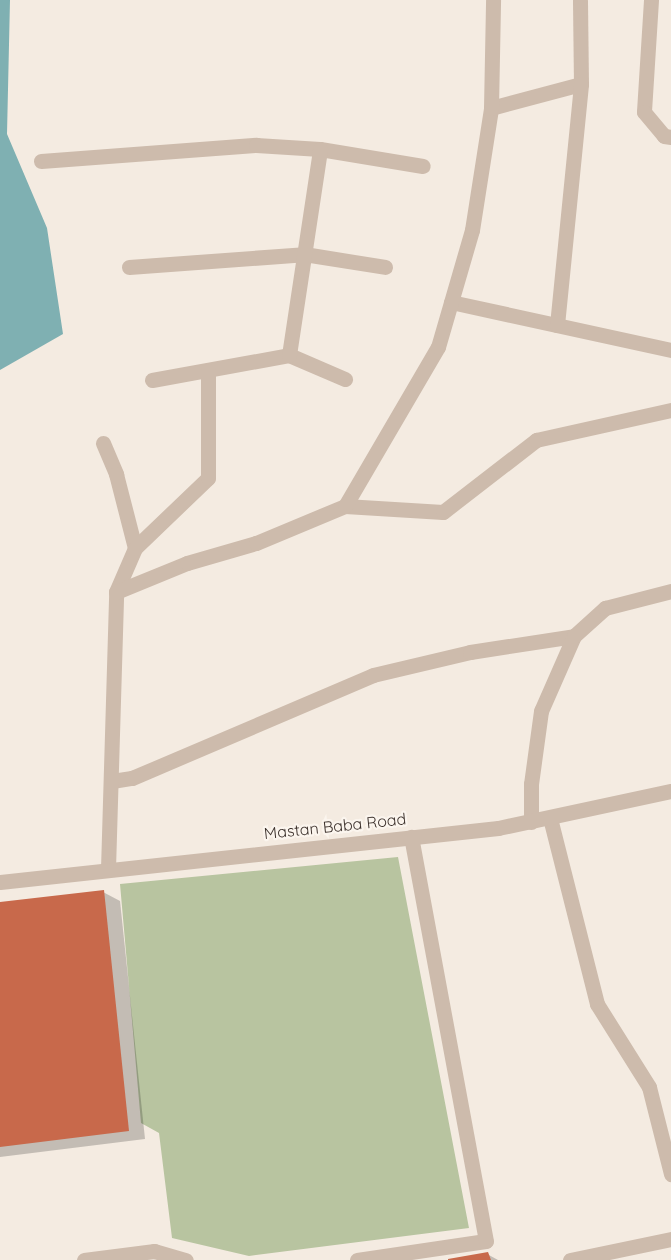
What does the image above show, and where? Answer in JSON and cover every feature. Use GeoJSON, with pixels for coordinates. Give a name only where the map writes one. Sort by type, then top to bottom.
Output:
{"type":"FeatureCollection","features":[{"type":"Feature","properties":{"kind":"street"},"geometry":{"type":"LineString","coordinates":[[345,506],[438,347],[472,230],[491,108],[493,0]]}},
{"type":"Feature","properties":{"kind":"street"},"geometry":{"type":"LineString","coordinates":[[557,325],[581,84],[580,0]]}},
{"type":"Feature","properties":{"kind":"street"},"geometry":{"type":"LineString","coordinates":[[651,0],[644,112],[664,136],[671,137]]}},
{"type":"Feature","properties":{"kind":"street"},"geometry":{"type":"LineString","coordinates":[[491,108],[581,84]]}},
{"type":"Feature","properties":{"kind":"street"},"geometry":{"type":"LineString","coordinates":[[41,161],[256,145],[320,149],[423,166]]}},
{"type":"Feature","properties":{"kind":"street"},"geometry":{"type":"LineString","coordinates":[[289,355],[320,149]]}},
{"type":"Feature","properties":{"kind":"street"},"geometry":{"type":"LineString","coordinates":[[129,267],[304,254],[385,267]]}},
{"type":"Feature","properties":{"kind":"street"},"geometry":{"type":"LineString","coordinates":[[451,302],[671,350]]}},
{"type":"Feature","properties":{"kind":"street"},"geometry":{"type":"LineString","coordinates":[[152,380],[289,355],[345,379]]}},
{"type":"Feature","properties":{"kind":"street"},"geometry":{"type":"LineString","coordinates":[[108,869],[116,592],[135,548],[208,478],[208,371]]}},
{"type":"Feature","properties":{"kind":"street"},"geometry":{"type":"LineString","coordinates":[[116,592],[187,563],[256,543],[345,506],[442,513],[536,440],[671,410]]}},
{"type":"Feature","properties":{"kind":"street"},"geometry":{"type":"LineString","coordinates":[[103,443],[116,474],[135,548]]}},
{"type":"Feature","properties":{"kind":"street"},"geometry":{"type":"LineString","coordinates":[[531,822],[531,784],[541,711],[574,636],[605,608],[671,591]]}},
{"type":"Feature","properties":{"kind":"street"},"geometry":{"type":"LineString","coordinates":[[112,781],[132,778],[373,675],[470,652],[574,636]]}},
{"type":"Feature","properties":{"kind":"street","name":"Mastan Baba Road"},"geometry":{"type":"LineString","coordinates":[[0,882],[531,822],[671,791]]}},
{"type":"Feature","properties":{"kind":"street"},"geometry":{"type":"LineString","coordinates":[[550,818],[597,1004],[649,1087],[671,1174]]}},
{"type":"Feature","properties":{"kind":"street"},"geometry":{"type":"LineString","coordinates":[[357,1260],[486,1241],[411,837]]}},
{"type":"Feature","properties":{"kind":"street"},"geometry":{"type":"LineString","coordinates":[[570,1260],[671,1239]]}},
{"type":"Feature","properties":{"kind":"street"},"geometry":{"type":"LineString","coordinates":[[84,1260],[154,1251],[186,1260]]}},
{"type":"Feature","properties":{"kind":"green space"},"geometry":{"type":"Polygon","coordinates":[[[398,857],[469,1228],[249,1256],[172,1238],[159,1133],[141,1123],[120,884],[398,857]]]}},
{"type":"Feature","properties":{"kind":"water"},"geometry":{"type":"Polygon","coordinates":[[[0,0],[10,0],[7,134],[47,228],[63,334],[0,370],[0,0]]]}},
{"type":"Feature","properties":{"kind":"building"},"geometry":{"type":"Polygon","coordinates":[[[104,890],[129,1131],[0,1147],[0,902],[104,890]]]}},
{"type":"Feature","properties":{"kind":"building"},"geometry":{"type":"Polygon","coordinates":[[[488,1252],[491,1260],[448,1260],[448,1259],[488,1252]]]}}]}
